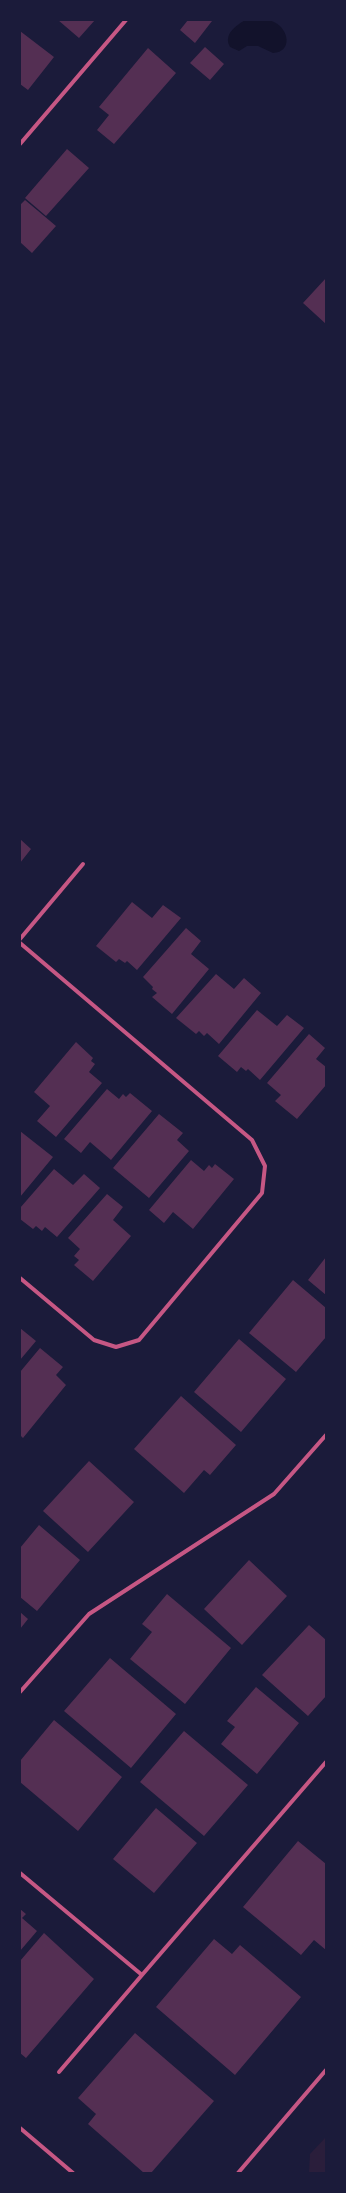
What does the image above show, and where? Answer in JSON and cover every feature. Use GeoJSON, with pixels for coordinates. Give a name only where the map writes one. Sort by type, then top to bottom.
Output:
{"type":"FeatureCollection","features":[{"type":"Feature","properties":{"kind":"street"},"geometry":{"type":"LineString","coordinates":[[20,144],[126,20]]}},
{"type":"Feature","properties":{"kind":"street"},"geometry":{"type":"LineString","coordinates":[[20,939],[83,864]]}},
{"type":"Feature","properties":{"kind":"street"},"geometry":{"type":"LineString","coordinates":[[20,943],[252,1140],[266,1166],[262,1193],[139,1340],[116,1347],[94,1340],[20,1278]]}},
{"type":"Feature","properties":{"kind":"street"},"geometry":{"type":"LineString","coordinates":[[20,1692],[89,1614],[274,1494],[326,1435]]}},
{"type":"Feature","properties":{"kind":"street"},"geometry":{"type":"LineString","coordinates":[[59,2072],[326,1762]]}},
{"type":"Feature","properties":{"kind":"street"},"geometry":{"type":"LineString","coordinates":[[20,1873],[142,1975]]}},
{"type":"Feature","properties":{"kind":"street"},"geometry":{"type":"LineString","coordinates":[[238,2173],[326,2070]]}},
{"type":"Feature","properties":{"kind":"street"},"geometry":{"type":"LineString","coordinates":[[20,2128],[73,2173]]}},
{"type":"Feature","properties":{"kind":"shaded area"},"geometry":{"type":"Polygon","coordinates":[[[245,20],[267,20],[279,25],[286,35],[287,40],[284,49],[273,53],[258,46],[247,46],[239,51],[230,47],[228,42],[229,34],[234,28],[245,20]]]}},
{"type":"Feature","properties":{"kind":"shaded area"},"geometry":{"type":"Polygon","coordinates":[[[326,2137],[326,2173],[309,2173],[310,2154],[326,2137]]]}},
{"type":"Feature","properties":{"kind":"building"},"geometry":{"type":"Polygon","coordinates":[[[58,20],[95,20],[79,38],[58,20]]]}},
{"type":"Feature","properties":{"kind":"building"},"geometry":{"type":"Polygon","coordinates":[[[188,20],[212,21],[195,43],[180,30],[188,20]]]}},
{"type":"Feature","properties":{"kind":"building"},"geometry":{"type":"Polygon","coordinates":[[[20,31],[54,57],[28,90],[20,84],[20,31]]]}},
{"type":"Feature","properties":{"kind":"building"},"geometry":{"type":"Polygon","coordinates":[[[205,47],[224,64],[210,80],[190,63],[205,47]]]}},
{"type":"Feature","properties":{"kind":"building"},"geometry":{"type":"Polygon","coordinates":[[[148,48],[176,73],[114,144],[97,130],[109,115],[99,107],[148,48]]]}},
{"type":"Feature","properties":{"kind":"building"},"geometry":{"type":"Polygon","coordinates":[[[67,149],[89,168],[46,216],[25,198],[67,149]]]}},
{"type":"Feature","properties":{"kind":"building"},"geometry":{"type":"Polygon","coordinates":[[[25,200],[56,226],[32,253],[20,242],[20,205],[25,200]]]}},
{"type":"Feature","properties":{"kind":"building"},"geometry":{"type":"Polygon","coordinates":[[[326,278],[326,324],[303,303],[326,278]]]}},
{"type":"Feature","properties":{"kind":"building"},"geometry":{"type":"Polygon","coordinates":[[[20,839],[31,849],[20,863],[20,839]]]}},
{"type":"Feature","properties":{"kind":"building"},"geometry":{"type":"Polygon","coordinates":[[[132,902],[152,918],[163,905],[181,918],[137,970],[127,961],[125,963],[119,959],[116,962],[96,946],[132,902]]]}},
{"type":"Feature","properties":{"kind":"building"},"geometry":{"type":"Polygon","coordinates":[[[186,928],[201,941],[191,954],[209,969],[172,1014],[152,997],[157,993],[143,977],[186,928]]]}},
{"type":"Feature","properties":{"kind":"building"},"geometry":{"type":"Polygon","coordinates":[[[216,974],[234,989],[244,978],[261,993],[219,1044],[207,1033],[204,1036],[199,1031],[196,1034],[176,1018],[216,974]]]}},
{"type":"Feature","properties":{"kind":"building"},"geometry":{"type":"Polygon","coordinates":[[[257,1010],[277,1026],[287,1015],[304,1028],[260,1080],[248,1069],[246,1071],[241,1067],[237,1072],[218,1056],[257,1010]]]}},
{"type":"Feature","properties":{"kind":"building"},"geometry":{"type":"Polygon","coordinates":[[[309,1034],[325,1048],[316,1059],[326,1067],[326,1085],[297,1119],[275,1101],[281,1095],[267,1083],[309,1034]]]}},
{"type":"Feature","properties":{"kind":"building"},"geometry":{"type":"Polygon","coordinates":[[[76,1042],[93,1058],[91,1061],[95,1064],[89,1072],[102,1083],[56,1137],[37,1121],[50,1106],[34,1092],[76,1042]]]}},
{"type":"Feature","properties":{"kind":"building"},"geometry":{"type":"Polygon","coordinates":[[[107,1089],[119,1099],[123,1094],[126,1097],[130,1093],[152,1111],[111,1160],[90,1142],[81,1153],[64,1139],[107,1089]]]}},
{"type":"Feature","properties":{"kind":"building"},"geometry":{"type":"Polygon","coordinates":[[[159,1114],[183,1133],[177,1140],[189,1151],[149,1198],[113,1168],[159,1114]]]}},
{"type":"Feature","properties":{"kind":"building"},"geometry":{"type":"Polygon","coordinates":[[[20,1131],[53,1157],[20,1197],[20,1131]]]}},
{"type":"Feature","properties":{"kind":"building"},"geometry":{"type":"Polygon","coordinates":[[[191,1160],[204,1171],[209,1165],[212,1168],[215,1164],[234,1179],[193,1229],[173,1212],[164,1223],[149,1210],[191,1160]]]}},
{"type":"Feature","properties":{"kind":"building"},"geometry":{"type":"Polygon","coordinates":[[[54,1169],[73,1185],[84,1174],[100,1188],[57,1237],[45,1227],[42,1231],[36,1226],[33,1229],[20,1219],[20,1208],[54,1169]]]}},
{"type":"Feature","properties":{"kind":"building"},"geometry":{"type":"Polygon","coordinates":[[[107,1194],[123,1207],[113,1220],[131,1236],[93,1281],[74,1265],[79,1260],[74,1256],[80,1249],[68,1238],[107,1194]]]}},
{"type":"Feature","properties":{"kind":"building"},"geometry":{"type":"Polygon","coordinates":[[[326,1257],[326,1295],[308,1280],[326,1257]]]}},
{"type":"Feature","properties":{"kind":"building"},"geometry":{"type":"Polygon","coordinates":[[[293,1280],[326,1308],[326,1337],[296,1372],[249,1333],[293,1280]]]}},
{"type":"Feature","properties":{"kind":"building"},"geometry":{"type":"Polygon","coordinates":[[[20,1328],[36,1341],[20,1360],[20,1328]]]}},
{"type":"Feature","properties":{"kind":"building"},"geometry":{"type":"Polygon","coordinates":[[[239,1339],[286,1379],[241,1432],[194,1392],[239,1339]]]}},
{"type":"Feature","properties":{"kind":"building"},"geometry":{"type":"Polygon","coordinates":[[[40,1348],[63,1367],[56,1375],[66,1385],[23,1438],[20,1435],[20,1372],[40,1348]]]}},
{"type":"Feature","properties":{"kind":"building"},"geometry":{"type":"Polygon","coordinates":[[[181,1396],[236,1445],[210,1475],[204,1470],[184,1493],[134,1449],[181,1396]]]}},
{"type":"Feature","properties":{"kind":"building"},"geometry":{"type":"Polygon","coordinates":[[[89,1461],[134,1502],[88,1552],[43,1511],[89,1461]]]}},
{"type":"Feature","properties":{"kind":"building"},"geometry":{"type":"Polygon","coordinates":[[[39,1525],[80,1560],[37,1611],[20,1597],[20,1548],[39,1525]]]}},
{"type":"Feature","properties":{"kind":"building"},"geometry":{"type":"Polygon","coordinates":[[[249,1560],[287,1596],[242,1645],[204,1609],[249,1560]]]}},
{"type":"Feature","properties":{"kind":"building"},"geometry":{"type":"Polygon","coordinates":[[[167,1594],[231,1648],[185,1704],[130,1659],[152,1632],[142,1624],[167,1594]]]}},
{"type":"Feature","properties":{"kind":"building"},"geometry":{"type":"Polygon","coordinates":[[[20,1612],[28,1619],[20,1629],[20,1612]]]}},
{"type":"Feature","properties":{"kind":"building"},"geometry":{"type":"Polygon","coordinates":[[[309,1625],[326,1640],[326,1696],[308,1716],[262,1675],[309,1625]]]}},
{"type":"Feature","properties":{"kind":"building"},"geometry":{"type":"Polygon","coordinates":[[[110,1658],[176,1714],[131,1768],[64,1711],[110,1658]]]}},
{"type":"Feature","properties":{"kind":"building"},"geometry":{"type":"Polygon","coordinates":[[[256,1687],[299,1723],[257,1774],[221,1744],[235,1727],[227,1721],[256,1687]]]}},
{"type":"Feature","properties":{"kind":"building"},"geometry":{"type":"Polygon","coordinates":[[[54,1720],[122,1777],[78,1831],[20,1782],[20,1761],[54,1720]]]}},
{"type":"Feature","properties":{"kind":"building"},"geometry":{"type":"Polygon","coordinates":[[[184,1731],[248,1785],[204,1836],[140,1782],[184,1731]]]}},
{"type":"Feature","properties":{"kind":"building"},"geometry":{"type":"Polygon","coordinates":[[[156,1808],[197,1843],[154,1893],[113,1859],[156,1808]]]}},
{"type":"Feature","properties":{"kind":"building"},"geometry":{"type":"Polygon","coordinates":[[[298,1841],[326,1864],[326,1950],[314,1940],[301,1955],[243,1907],[298,1841]]]}},
{"type":"Feature","properties":{"kind":"building"},"geometry":{"type":"Polygon","coordinates":[[[20,1909],[26,1914],[22,1918],[37,1931],[20,1951],[20,1909]]]}},
{"type":"Feature","properties":{"kind":"building"},"geometry":{"type":"Polygon","coordinates":[[[44,1933],[94,1979],[26,2058],[20,2053],[20,1961],[44,1933]]]}},
{"type":"Feature","properties":{"kind":"building"},"geometry":{"type":"Polygon","coordinates":[[[214,1939],[232,1954],[240,1945],[301,1997],[235,2075],[156,2007],[214,1939]]]}},
{"type":"Feature","properties":{"kind":"building"},"geometry":{"type":"Polygon","coordinates":[[[135,2033],[214,2101],[151,2173],[144,2173],[88,2124],[96,2114],[78,2098],[135,2033]]]}}]}
